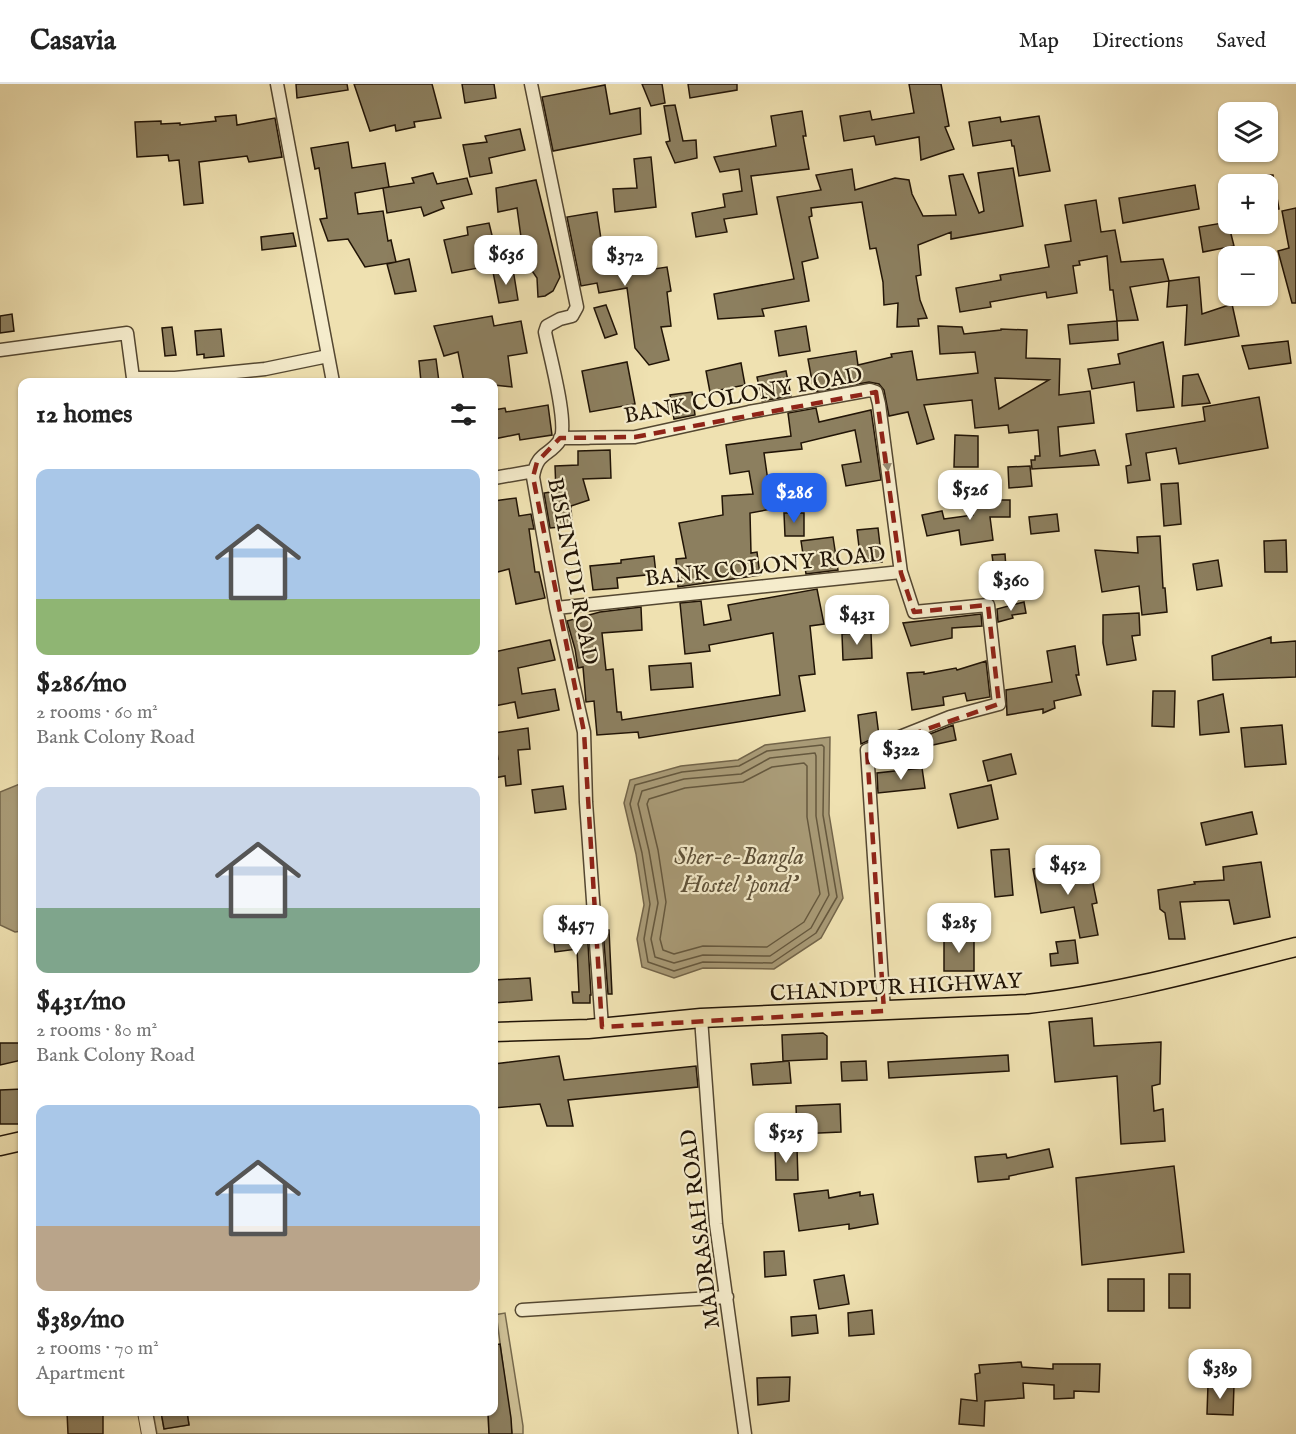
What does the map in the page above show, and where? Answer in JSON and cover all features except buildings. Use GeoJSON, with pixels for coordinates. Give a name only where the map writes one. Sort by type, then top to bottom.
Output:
{"type":"FeatureCollection","features":[{"type":"Feature","properties":{"kind":"main road","name":"CHANDPUR HIGHWAY"},"geometry":{"type":"LineString","coordinates":[[498,1032],[602,1027],[701,1018],[1027,1004],[1067,999],[1188,974],[1296,947]]}},
{"type":"Feature","properties":{"kind":"main road"},"geometry":{"type":"LineString","coordinates":[[0,1146],[18,1142]]}},
{"type":"Feature","properties":{"kind":"street"},"geometry":{"type":"LineString","coordinates":[[277,84],[332,378]]}},
{"type":"Feature","properties":{"kind":"street"},"geometry":{"type":"LineString","coordinates":[[531,84],[577,307],[572,316],[560,319],[548,326],[545,332],[563,425],[560,438],[589,438]]}},
{"type":"Feature","properties":{"kind":"street"},"geometry":{"type":"LineString","coordinates":[[0,350],[127,333],[133,378],[175,378],[265,369],[328,356]]}},
{"type":"Feature","properties":{"kind":"street","name":"BANK COLONY ROAD"},"geometry":{"type":"LineString","coordinates":[[560,438],[635,437],[749,412],[870,390],[876,392],[901,573],[914,612],[988,605],[999,704],[950,717],[867,750],[884,1011]]}},
{"type":"Feature","properties":{"kind":"street","name":"BISHNUDI ROAD"},"geometry":{"type":"LineString","coordinates":[[560,438],[537,462],[533,477],[556,608],[584,732],[586,802],[602,1027]]}},
{"type":"Feature","properties":{"kind":"street"},"geometry":{"type":"LineString","coordinates":[[498,477],[534,471]]}},
{"type":"Feature","properties":{"kind":"street","name":"BANK COLONY ROAD"},"geometry":{"type":"LineString","coordinates":[[556,608],[901,573]]}},
{"type":"Feature","properties":{"kind":"street","name":"MADRASAH ROAD"},"geometry":{"type":"LineString","coordinates":[[701,1018],[716,1224],[745,1434]]}},
{"type":"Feature","properties":{"kind":"street"},"geometry":{"type":"LineString","coordinates":[[522,1310],[727,1297]]}},
{"type":"Feature","properties":{"kind":"street"},"geometry":{"type":"LineString","coordinates":[[146,1416],[149,1434]]}},
{"type":"Feature","properties":{"kind":"highlighted area"},"geometry":{"type":"Polygon","coordinates":[[[876,392],[901,573],[914,612],[988,605],[999,704],[867,750],[884,1011],[602,1027],[584,732],[533,477],[537,462],[560,438],[635,437],[876,392]]]}},
{"type":"Feature","properties":{"kind":"shaded area"},"geometry":{"type":"Polygon","coordinates":[[[505,1313],[523,1434],[512,1434],[498,1314],[505,1313]]]}},
{"type":"Feature","properties":{"kind":"shaded area"},"geometry":{"type":"Polygon","coordinates":[[[154,1416],[162,1416],[164,1429],[189,1425],[188,1416],[488,1416],[489,1434],[157,1434],[154,1416]]]}},
{"type":"Feature","properties":{"kind":"water","name":"Sher-e-Bangla Hostel 'pond'"},"geometry":{"type":"Polygon","coordinates":[[[830,737],[829,814],[843,898],[821,938],[774,969],[703,968],[674,978],[642,967],[637,939],[644,905],[636,854],[624,803],[630,780],[681,766],[738,760],[765,745],[830,737]]]}},
{"type":"Feature","properties":{"kind":"water"},"geometry":{"type":"Polygon","coordinates":[[[18,785],[18,932],[15,932],[0,925],[0,792],[18,785]]]}}]}
